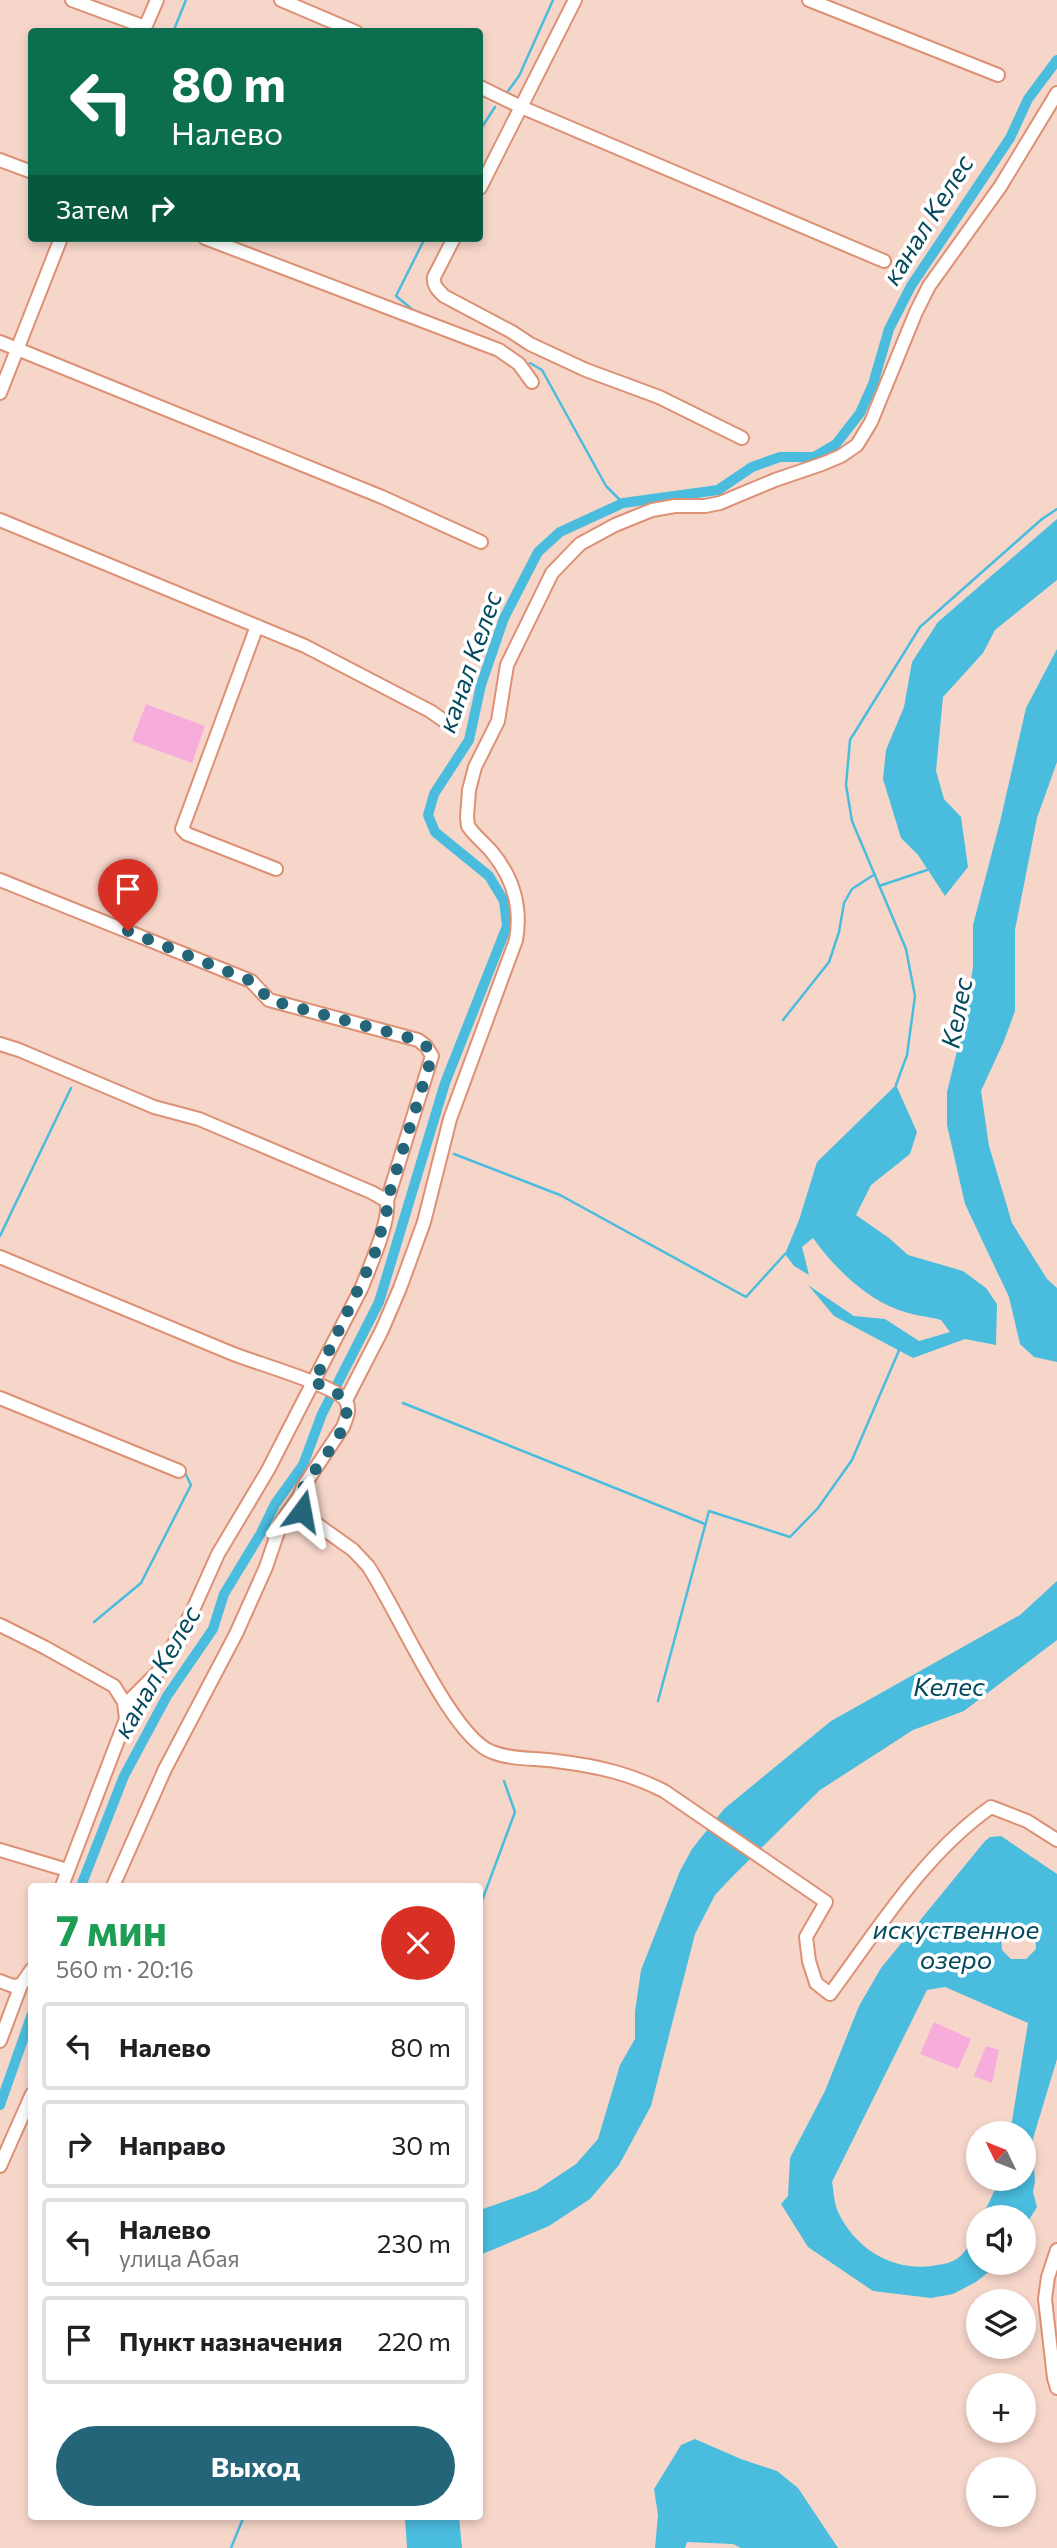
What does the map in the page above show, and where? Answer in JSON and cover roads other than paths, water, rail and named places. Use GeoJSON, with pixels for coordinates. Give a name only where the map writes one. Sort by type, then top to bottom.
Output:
{"type":"FeatureCollection","features":[{"type":"Feature","properties":{"kind":"street"},"geometry":{"type":"LineString","coordinates":[[72,0],[142,28]]}},
{"type":"Feature","properties":{"kind":"street"},"geometry":{"type":"LineString","coordinates":[[144,28],[157,0]]}},
{"type":"Feature","properties":{"kind":"street"},"geometry":{"type":"LineString","coordinates":[[281,0],[347,28]]}},
{"type":"Feature","properties":{"kind":"street"},"geometry":{"type":"LineString","coordinates":[[483,182],[575,0]]}},
{"type":"Feature","properties":{"kind":"street"},"geometry":{"type":"LineString","coordinates":[[809,0],[998,75]]}},
{"type":"Feature","properties":{"kind":"street"},"geometry":{"type":"LineString","coordinates":[[483,89],[884,261]]}},
{"type":"Feature","properties":{"kind":"street"},"geometry":{"type":"LineString","coordinates":[[342,1396],[382,1330],[400,1288],[424,1222],[450,1119],[516,940],[519,917],[512,884],[506,872],[468,825],[469,790],[475,767],[498,721],[507,665],[552,573],[580,544],[615,524],[652,510],[720,503],[841,456],[857,445],[871,422],[929,286],[1000,187],[1057,93]]}},
{"type":"Feature","properties":{"kind":"street"},"geometry":{"type":"LineString","coordinates":[[0,160],[28,171]]}},
{"type":"Feature","properties":{"kind":"street"},"geometry":{"type":"LineString","coordinates":[[0,393],[59,242]]}},
{"type":"Feature","properties":{"kind":"street"},"geometry":{"type":"LineString","coordinates":[[216,242],[499,350],[519,364],[533,382]]}},
{"type":"Feature","properties":{"kind":"street"},"geometry":{"type":"LineString","coordinates":[[452,242],[433,283],[454,302],[530,344],[586,370],[659,397],[742,439]]}},
{"type":"Feature","properties":{"kind":"street"},"geometry":{"type":"LineString","coordinates":[[0,342],[370,492],[481,542]]}},
{"type":"Feature","properties":{"kind":"street"},"geometry":{"type":"LineString","coordinates":[[519,364],[530,344]]}},
{"type":"Feature","properties":{"kind":"street"},"geometry":{"type":"LineString","coordinates":[[0,520],[257,626],[350,669],[443,720]]}},
{"type":"Feature","properties":{"kind":"street"},"geometry":{"type":"LineString","coordinates":[[257,626],[182,829],[187,835],[276,869]]}},
{"type":"Feature","properties":{"kind":"street"},"geometry":{"type":"LineString","coordinates":[[0,880],[251,981],[269,1000],[418,1040],[426,1046],[432,1059],[387,1201],[374,1256],[318,1374],[318,1383],[218,1554],[192,1612],[158,1672],[125,1706]]}},
{"type":"Feature","properties":{"kind":"street"},"geometry":{"type":"LineString","coordinates":[[0,1044],[154,1107],[199,1119],[387,1201]]}},
{"type":"Feature","properties":{"kind":"street"},"geometry":{"type":"LineString","coordinates":[[0,1257],[231,1353],[318,1383],[342,1396],[348,1410],[343,1427],[282,1523],[236,1634],[160,1779],[114,1883]]}},
{"type":"Feature","properties":{"kind":"street"},"geometry":{"type":"LineString","coordinates":[[0,1398],[179,1471]]}},
{"type":"Feature","properties":{"kind":"street"},"geometry":{"type":"LineString","coordinates":[[299,1497],[304,1515],[353,1550],[368,1566],[433,1683],[477,1742],[491,1752],[501,1755],[615,1770],[634,1776],[664,1791],[826,1902],[806,1937],[809,1961],[816,1983],[830,1994],[910,1887],[956,1834],[991,1807],[1027,1821],[1057,1840]]}},
{"type":"Feature","properties":{"kind":"street"},"geometry":{"type":"LineString","coordinates":[[0,1625],[114,1686],[125,1706],[126,1720],[63,1883]]}},
{"type":"Feature","properties":{"kind":"street"},"geometry":{"type":"LineString","coordinates":[[0,1850],[67,1870]]}},
{"type":"Feature","properties":{"kind":"street"},"geometry":{"type":"LineString","coordinates":[[0,2041],[21,1985],[28,1975]]}},
{"type":"Feature","properties":{"kind":"street"},"geometry":{"type":"LineString","coordinates":[[0,1981],[13,1986],[21,1985]]}},
{"type":"Feature","properties":{"kind":"street"},"geometry":{"type":"LineString","coordinates":[[0,2166],[28,2103]]}},
{"type":"Feature","properties":{"kind":"street"},"geometry":{"type":"LineString","coordinates":[[1057,2250],[1048,2277],[1045,2299],[1057,2388]]}},
{"type":"Feature","properties":{"kind":"water"},"geometry":{"type":"Polygon","coordinates":[[[1057,519],[1057,580],[995,630],[983,653],[943,697],[936,771],[944,799],[961,817],[968,867],[945,896],[918,855],[901,838],[883,779],[886,750],[904,707],[912,662],[938,622],[1057,519]]]}},
{"type":"Feature","properties":{"kind":"water","name":"Келес"},"geometry":{"type":"Polygon","coordinates":[[[1057,649],[1057,762],[1037,818],[1015,930],[1015,1011],[981,1091],[989,1146],[1012,1223],[1047,1279],[1057,1288],[1057,1362],[1034,1357],[1020,1344],[1009,1297],[965,1204],[947,1125],[947,1092],[965,1018],[973,967],[973,925],[1026,708],[1057,649]]]}},
{"type":"Feature","properties":{"kind":"water"},"geometry":{"type":"Polygon","coordinates":[[[896,1085],[917,1132],[910,1154],[871,1185],[856,1215],[908,1255],[963,1271],[986,1288],[997,1304],[996,1345],[965,1339],[913,1358],[834,1316],[808,1285],[854,1316],[885,1319],[919,1341],[950,1332],[941,1320],[894,1308],[867,1293],[843,1273],[813,1238],[802,1247],[809,1275],[794,1266],[785,1254],[817,1162],[896,1085]]]}},
{"type":"Feature","properties":{"kind":"water","name":"Келес"},"geometry":{"type":"Polygon","coordinates":[[[1057,1581],[1057,1640],[964,1711],[913,1730],[820,1790],[715,1895],[695,1934],[651,2106],[619,2165],[590,2199],[549,2226],[483,2254],[483,2209],[537,2190],[576,2164],[598,2139],[620,2065],[635,2039],[635,2012],[641,1970],[680,1871],[692,1849],[724,1809],[831,1721],[1020,1615],[1057,1581]]]}},
{"type":"Feature","properties":{"kind":"water","name":"искуственное озеро"},"geometry":{"type":"Polygon","coordinates":[[[1001,1836],[1057,1874],[1057,2059],[1036,2129],[1036,2121],[1012,2121],[1028,2023],[945,1987],[927,1990],[832,2182],[836,2207],[847,2227],[866,2248],[890,2261],[918,2267],[932,2266],[952,2262],[966,2250],[966,2275],[985,2275],[953,2294],[931,2298],[873,2291],[808,2247],[781,2204],[788,2196],[790,2158],[825,2091],[859,2006],[881,1968],[990,1837],[1001,1836]],[[1026,1926],[1010,1927],[1001,1937],[1002,1950],[1011,1959],[1026,1959],[1036,1949],[1035,1935],[1026,1926]]]}},
{"type":"Feature","properties":{"kind":"water","name":"искуственное озеро"},"geometry":{"type":"Polygon","coordinates":[[[994,2191],[1033,2191],[1037,2207],[1036,2205],[988,2205],[994,2191]]]}},
{"type":"Feature","properties":{"kind":"water"},"geometry":{"type":"Polygon","coordinates":[[[695,2439],[777,2471],[798,2488],[838,2548],[741,2548],[733,2544],[687,2542],[685,2548],[655,2548],[658,2515],[654,2489],[681,2445],[695,2439]]]}},
{"type":"Feature","properties":{"kind":"water"},"geometry":{"type":"Polygon","coordinates":[[[405,2520],[459,2520],[462,2548],[407,2548],[405,2520]]]}},
{"type":"Feature","properties":{"kind":"waterway"},"geometry":{"type":"LineString","coordinates":[[175,28],[186,0]]}},
{"type":"Feature","properties":{"kind":"waterway"},"geometry":{"type":"LineString","coordinates":[[506,94],[519,76],[553,0]]}},
{"type":"Feature","properties":{"kind":"waterway","name":"канал Келес"},"geometry":{"type":"LineString","coordinates":[[82,1883],[124,1776],[167,1696],[213,1629],[224,1594],[261,1533],[275,1504],[303,1465],[322,1414],[379,1302],[445,1083],[507,926],[504,901],[489,876],[435,832],[428,815],[434,794],[469,740],[481,685],[504,618],[538,552],[560,532],[623,503],[718,490],[752,467],[780,457],[814,457],[836,444],[860,413],[873,384],[889,329],[911,286],[1010,138],[1028,99],[1057,60]]}},
{"type":"Feature","properties":{"kind":"waterway"},"geometry":{"type":"LineString","coordinates":[[483,125],[495,107]]}},
{"type":"Feature","properties":{"kind":"waterway"},"geometry":{"type":"LineString","coordinates":[[423,242],[396,296],[413,310],[440,321]]}},
{"type":"Feature","properties":{"kind":"waterway"},"geometry":{"type":"LineString","coordinates":[[530,363],[542,370],[606,486],[623,503]]}},
{"type":"Feature","properties":{"kind":"waterway"},"geometry":{"type":"LineString","coordinates":[[896,1085],[907,1055],[915,996],[906,949],[852,821],[846,785],[850,740],[920,627],[1042,519],[1057,509]]}},
{"type":"Feature","properties":{"kind":"waterway"},"geometry":{"type":"LineString","coordinates":[[879,886],[927,870]]}},
{"type":"Feature","properties":{"kind":"waterway"},"geometry":{"type":"LineString","coordinates":[[783,1020],[829,962],[839,932],[844,903],[852,889],[875,874]]}},
{"type":"Feature","properties":{"kind":"waterway"},"geometry":{"type":"LineString","coordinates":[[0,1236],[71,1088]]}},
{"type":"Feature","properties":{"kind":"waterway"},"geometry":{"type":"LineString","coordinates":[[454,1154],[560,1195],[746,1297],[785,1254]]}},
{"type":"Feature","properties":{"kind":"waterway"},"geometry":{"type":"LineString","coordinates":[[658,1701],[709,1511],[790,1537],[818,1508],[852,1460],[900,1348]]}},
{"type":"Feature","properties":{"kind":"waterway"},"geometry":{"type":"LineString","coordinates":[[403,1403],[705,1524]]}},
{"type":"Feature","properties":{"kind":"waterway"},"geometry":{"type":"LineString","coordinates":[[94,1622],[141,1583],[191,1485],[184,1471]]}},
{"type":"Feature","properties":{"kind":"waterway"},"geometry":{"type":"LineString","coordinates":[[483,1898],[515,1812],[504,1781]]}},
{"type":"Feature","properties":{"kind":"waterway","name":"канал Келес"},"geometry":{"type":"LineString","coordinates":[[0,2105],[28,2025]]}},
{"type":"Feature","properties":{"kind":"waterway"},"geometry":{"type":"LineString","coordinates":[[231,2548],[242,2520]]}}]}
